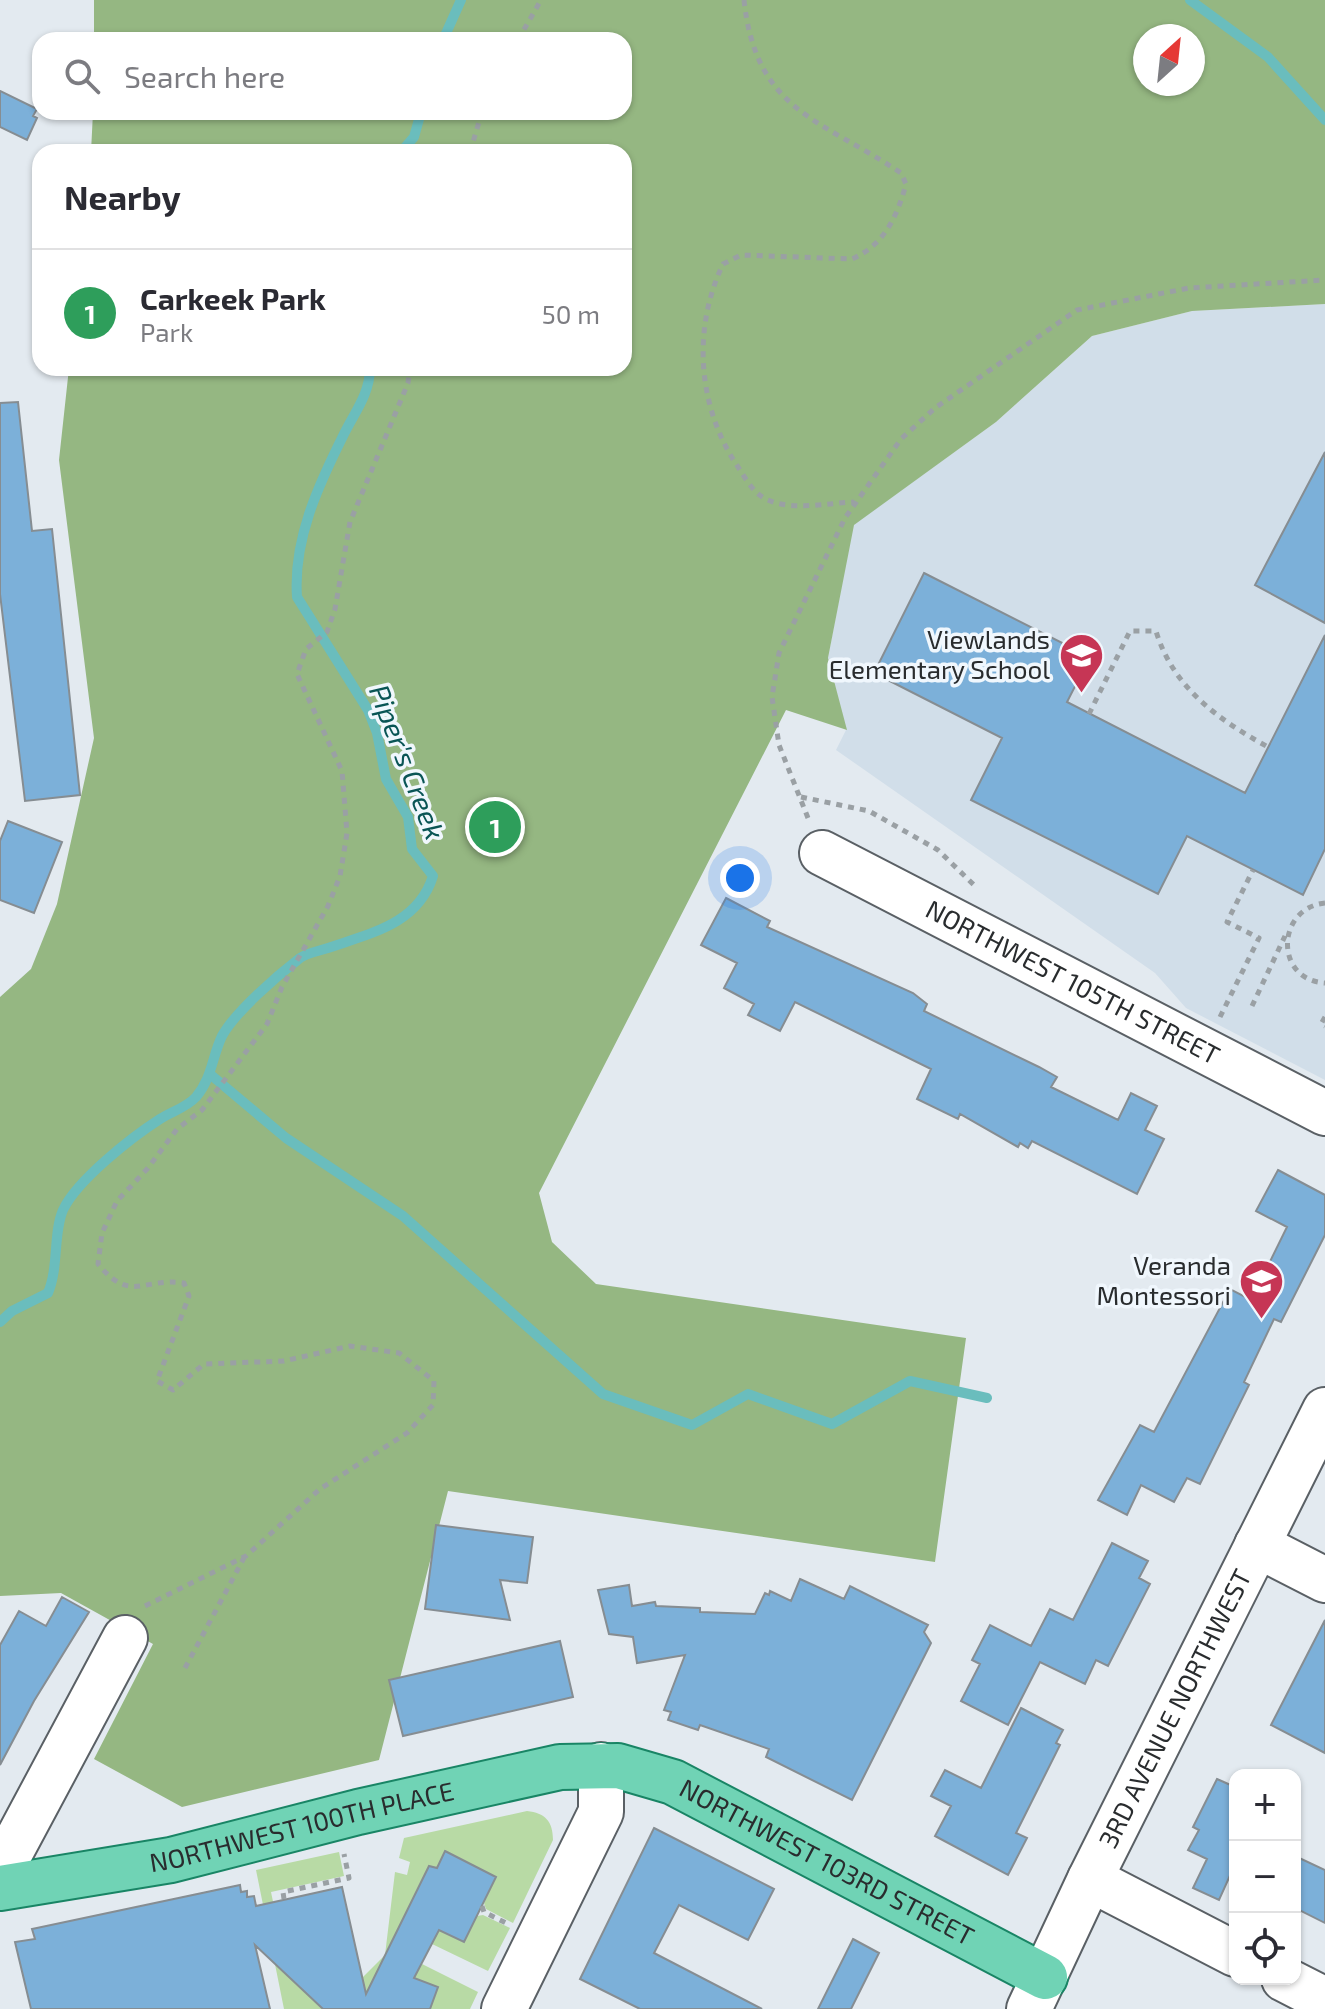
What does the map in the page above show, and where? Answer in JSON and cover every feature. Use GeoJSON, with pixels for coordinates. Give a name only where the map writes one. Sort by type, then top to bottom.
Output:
{"type":"FeatureCollection","features":[{"type":"Feature","properties":{"kind":"main road","name":"NORTHWEST 100TH PLACE"},"geometry":{"type":"LineString","coordinates":[[0,1888],[171,1860],[418,1798],[560,1767],[601,1765]]}},
{"type":"Feature","properties":{"kind":"main road","name":"NORTHWEST 103RD STREET"},"geometry":{"type":"LineString","coordinates":[[601,1765],[645,1772],[673,1782],[1037,1993]]}},
{"type":"Feature","properties":{"kind":"street","name":"NORTHWEST 105TH STREET"},"geometry":{"type":"LineString","coordinates":[[822,853],[1325,1113]]}},
{"type":"Feature","properties":{"kind":"street","name":"3RD AVENUE NORTHWEST"},"geometry":{"type":"LineString","coordinates":[[1037,1993],[1090,1879],[1325,1410]]}},
{"type":"Feature","properties":{"kind":"street"},"geometry":{"type":"LineString","coordinates":[[1257,1545],[1325,1580]]}},
{"type":"Feature","properties":{"kind":"street"},"geometry":{"type":"LineString","coordinates":[[0,1872],[132,1627]]}},
{"type":"Feature","properties":{"kind":"street"},"geometry":{"type":"LineString","coordinates":[[504,2009],[601,1812],[601,1765]]}},
{"type":"Feature","properties":{"kind":"street"},"geometry":{"type":"LineString","coordinates":[[1090,1879],[1229,1951]]}},
{"type":"Feature","properties":{"kind":"street"},"geometry":{"type":"LineString","coordinates":[[1296,1985],[1325,2000]]}},
{"type":"Feature","properties":{"kind":"path"},"geometry":{"type":"LineString","coordinates":[[523,32],[541,0]]}},
{"type":"Feature","properties":{"kind":"path"},"geometry":{"type":"LineString","coordinates":[[744,0],[748,37],[764,70],[788,101],[817,125],[901,173],[906,184],[893,222],[868,252],[852,259],[741,255],[723,264],[708,316],[703,384],[717,435],[751,486],[766,500],[783,504],[854,502]]}},
{"type":"Feature","properties":{"kind":"path"},"geometry":{"type":"LineString","coordinates":[[472,144],[480,120]]}},
{"type":"Feature","properties":{"kind":"path"},"geometry":{"type":"LineString","coordinates":[[822,853],[779,745],[772,697],[779,653],[854,502],[901,439],[935,408],[1077,310],[1189,288],[1325,280]]}},
{"type":"Feature","properties":{"kind":"path"},"geometry":{"type":"LineString","coordinates":[[132,1627],[146,1604],[246,1556],[320,1489],[407,1433],[433,1405],[434,1381],[399,1353],[350,1346],[284,1361],[204,1364],[173,1390],[157,1381],[189,1296],[184,1283],[169,1280],[136,1289],[112,1282],[98,1264],[102,1233],[117,1201],[148,1168],[177,1129],[202,1110],[267,1024],[282,987],[328,906],[340,876],[347,833],[342,771],[297,674],[306,649],[327,632],[335,609],[350,522],[409,376]]}},
{"type":"Feature","properties":{"kind":"path"},"geometry":{"type":"LineString","coordinates":[[1089,714],[1130,631],[1156,631],[1163,653],[1198,702],[1230,726],[1268,747]]}},
{"type":"Feature","properties":{"kind":"path"},"geometry":{"type":"LineString","coordinates":[[1204,1050],[1259,938],[1227,922],[1253,870]]}},
{"type":"Feature","properties":{"kind":"path"},"geometry":{"type":"LineString","coordinates":[[1252,1006],[1287,932],[1303,910],[1325,903]]}},
{"type":"Feature","properties":{"kind":"path"},"geometry":{"type":"LineString","coordinates":[[1287,932],[1286,945],[1296,970],[1307,978],[1325,983]]}},
{"type":"Feature","properties":{"kind":"path"},"geometry":{"type":"LineString","coordinates":[[1325,1017],[1321,1024],[1325,1026]]}},
{"type":"Feature","properties":{"kind":"path"},"geometry":{"type":"LineString","coordinates":[[185,1668],[246,1556]]}},
{"type":"Feature","properties":{"kind":"path"},"geometry":{"type":"LineString","coordinates":[[284,1899],[283,1892],[349,1878],[343,1849]]}},
{"type":"Feature","properties":{"kind":"path"},"geometry":{"type":"LineString","coordinates":[[329,1882],[330,1890]]}},
{"type":"Feature","properties":{"kind":"path"},"geometry":{"type":"LineString","coordinates":[[482,1910],[514,1927]]}},
{"type":"Feature","properties":{"kind":"shaded area","name":"Viewlands Elementary School"},"geometry":{"type":"Polygon","coordinates":[[[1325,304],[1325,1080],[1186,1008],[1155,973],[836,750],[846,730],[828,658],[853,525],[996,422],[1092,336],[1192,311],[1325,304]]]}},
{"type":"Feature","properties":{"kind":"green space"},"geometry":{"type":"Polygon","coordinates":[[[94,0],[1325,0],[1325,304],[1192,311],[1092,336],[996,422],[854,525],[828,658],[847,730],[786,710],[539,1193],[552,1242],[596,1284],[966,1338],[935,1562],[448,1491],[379,1760],[182,1807],[94,1759],[153,1644],[61,1593],[0,1596],[0,997],[31,969],[57,904],[94,738],[59,460],[68,376],[632,376],[632,144],[91,144],[93,120],[632,120],[632,32],[94,32],[94,0]]]}},
{"type":"Feature","properties":{"kind":"green space"},"geometry":{"type":"Polygon","coordinates":[[[527,1811],[547,1819],[553,1840],[513,1923],[486,1909],[484,1903],[496,1877],[413,1916],[463,1942],[477,1916],[483,1915],[510,1928],[488,1971],[432,1944],[434,1939],[402,1922],[385,1954],[395,1872],[407,1875],[410,1862],[399,1858],[404,1838],[527,1811]]]}},
{"type":"Feature","properties":{"kind":"green space"},"geometry":{"type":"Polygon","coordinates":[[[339,1852],[344,1876],[271,1892],[285,1959],[323,2009],[284,2009],[256,1870],[339,1852]]]}},
{"type":"Feature","properties":{"kind":"green space"},"geometry":{"type":"Polygon","coordinates":[[[385,1954],[418,1971],[422,1964],[478,1992],[470,2009],[430,2009],[438,1987],[385,1967],[368,2009],[331,2009],[385,1954]]]}},
{"type":"Feature","properties":{"kind":"building"},"geometry":{"type":"Polygon","coordinates":[[[0,91],[32,107],[32,120],[36,120],[27,140],[0,127],[0,91]]]}},
{"type":"Feature","properties":{"kind":"building"},"geometry":{"type":"Polygon","coordinates":[[[18,402],[32,531],[52,529],[80,795],[25,801],[0,594],[0,403],[18,402]]]}},
{"type":"Feature","properties":{"kind":"building"},"geometry":{"type":"Polygon","coordinates":[[[1325,452],[1325,623],[1255,585],[1325,452]]]}},
{"type":"Feature","properties":{"kind":"building"},"geometry":{"type":"Polygon","coordinates":[[[924,573],[1090,657],[1067,702],[1245,793],[1325,635],[1325,849],[1303,895],[1187,836],[1158,894],[971,800],[1002,738],[874,673],[924,573]]]}},
{"type":"Feature","properties":{"kind":"building"},"geometry":{"type":"Polygon","coordinates":[[[8,821],[62,842],[34,913],[0,900],[0,841],[8,821]]]}},
{"type":"Feature","properties":{"kind":"building"},"geometry":{"type":"Polygon","coordinates":[[[726,898],[770,921],[767,927],[913,993],[927,1004],[924,1011],[1057,1077],[1051,1087],[1118,1120],[1131,1093],[1157,1106],[1145,1130],[1164,1139],[1137,1194],[1032,1141],[1028,1148],[1020,1143],[1018,1147],[960,1114],[958,1119],[917,1099],[931,1069],[795,1002],[780,1031],[748,1015],[754,1004],[724,988],[737,963],[701,945],[726,898]]]}},
{"type":"Feature","properties":{"kind":"building"},"geometry":{"type":"Polygon","coordinates":[[[1278,1170],[1325,1195],[1325,1235],[1281,1322],[1274,1319],[1244,1382],[1249,1385],[1200,1484],[1187,1478],[1174,1502],[1141,1485],[1127,1515],[1098,1500],[1140,1425],[1154,1432],[1230,1289],[1251,1300],[1287,1227],[1256,1211],[1278,1170]]]}},
{"type":"Feature","properties":{"kind":"building"},"geometry":{"type":"Polygon","coordinates":[[[436,1525],[533,1537],[527,1583],[500,1580],[510,1620],[425,1609],[436,1525]]]}},
{"type":"Feature","properties":{"kind":"building"},"geometry":{"type":"Polygon","coordinates":[[[1112,1543],[1148,1561],[1139,1578],[1150,1584],[1108,1666],[1096,1660],[1085,1684],[1040,1662],[1008,1725],[961,1701],[980,1664],[972,1660],[990,1625],[1031,1646],[1050,1609],[1073,1620],[1112,1543]]]}},
{"type":"Feature","properties":{"kind":"building"},"geometry":{"type":"Polygon","coordinates":[[[800,1579],[844,1599],[850,1586],[928,1625],[924,1632],[931,1643],[852,1800],[766,1757],[769,1749],[700,1725],[698,1730],[668,1720],[671,1712],[664,1710],[685,1655],[637,1663],[633,1637],[609,1634],[598,1590],[629,1585],[632,1606],[655,1602],[656,1606],[700,1608],[700,1612],[755,1614],[765,1593],[769,1595],[770,1591],[791,1601],[800,1579]]]}},
{"type":"Feature","properties":{"kind":"building"},"geometry":{"type":"Polygon","coordinates":[[[62,1597],[89,1612],[34,1701],[0,1765],[0,1645],[19,1611],[46,1626],[62,1597]]]}},
{"type":"Feature","properties":{"kind":"building"},"geometry":{"type":"Polygon","coordinates":[[[1325,1620],[1325,1753],[1271,1725],[1325,1620]]]}},
{"type":"Feature","properties":{"kind":"building"},"geometry":{"type":"Polygon","coordinates":[[[560,1641],[573,1697],[403,1736],[389,1680],[560,1641]]]}},
{"type":"Feature","properties":{"kind":"building"},"geometry":{"type":"Polygon","coordinates":[[[1021,1708],[1063,1730],[1056,1743],[1060,1745],[1016,1833],[1027,1838],[1008,1875],[935,1836],[951,1806],[931,1796],[945,1770],[981,1788],[1021,1708]]]}},
{"type":"Feature","properties":{"kind":"building"},"geometry":{"type":"Polygon","coordinates":[[[1217,1779],[1229,1784],[1229,1878],[1219,1900],[1193,1888],[1207,1859],[1188,1850],[1199,1830],[1193,1827],[1217,1779]]]}},
{"type":"Feature","properties":{"kind":"building"},"geometry":{"type":"Polygon","coordinates":[[[654,1828],[774,1889],[748,1940],[679,1905],[654,1953],[762,2009],[640,2009],[580,1979],[654,1828]]]}},
{"type":"Feature","properties":{"kind":"building"},"geometry":{"type":"Polygon","coordinates":[[[445,1851],[496,1877],[464,1942],[439,1930],[414,1978],[438,1987],[430,2009],[323,2009],[255,1945],[270,2009],[31,2009],[15,1942],[35,1939],[32,1929],[240,1885],[241,1892],[247,1891],[247,1897],[254,1896],[256,1906],[342,1887],[366,1994],[429,1866],[437,1868],[445,1851]]]}},
{"type":"Feature","properties":{"kind":"building"},"geometry":{"type":"Polygon","coordinates":[[[1301,1859],[1325,1870],[1325,1923],[1301,1911],[1301,1859]]]}},
{"type":"Feature","properties":{"kind":"building"},"geometry":{"type":"Polygon","coordinates":[[[853,1939],[879,1953],[851,2009],[818,2009],[853,1939]]]}},
{"type":"Feature","properties":{"kind":"waterway","name":"Piper's Creek"},"geometry":{"type":"LineString","coordinates":[[447,32],[461,0]]}},
{"type":"Feature","properties":{"kind":"waterway"},"geometry":{"type":"LineString","coordinates":[[1190,0],[1268,57],[1325,120]]}},
{"type":"Feature","properties":{"kind":"waterway","name":"Piper's Creek"},"geometry":{"type":"LineString","coordinates":[[408,144],[414,137],[419,120]]}},
{"type":"Feature","properties":{"kind":"waterway","name":"Piper's Creek"},"geometry":{"type":"LineString","coordinates":[[0,1322],[12,1311],[48,1293],[54,1272],[60,1219],[70,1198],[92,1173],[121,1148],[196,1097],[209,1075],[222,1036],[247,1005],[303,956],[376,931],[405,916],[426,892],[433,876],[412,849],[408,817],[386,779],[377,733],[368,710],[297,597],[299,555],[309,514],[364,395],[369,376]]}},
{"type":"Feature","properties":{"kind":"waterway"},"geometry":{"type":"LineString","coordinates":[[211,1075],[286,1138],[403,1216],[603,1394],[692,1425],[748,1394],[832,1424],[910,1381],[987,1398]]}},
{"type":"Feature","properties":{"kind":"place","name":"Viewlands Elementary School"},"geometry":{"type":"Point","coordinates":[1081,694]}},
{"type":"Feature","properties":{"kind":"place","name":"Carkeek Park"},"geometry":{"type":"Point","coordinates":[495,827]}},
{"type":"Feature","properties":{"kind":"place","name":"Veranda Montessori"},"geometry":{"type":"Point","coordinates":[1262,1320]}}]}
